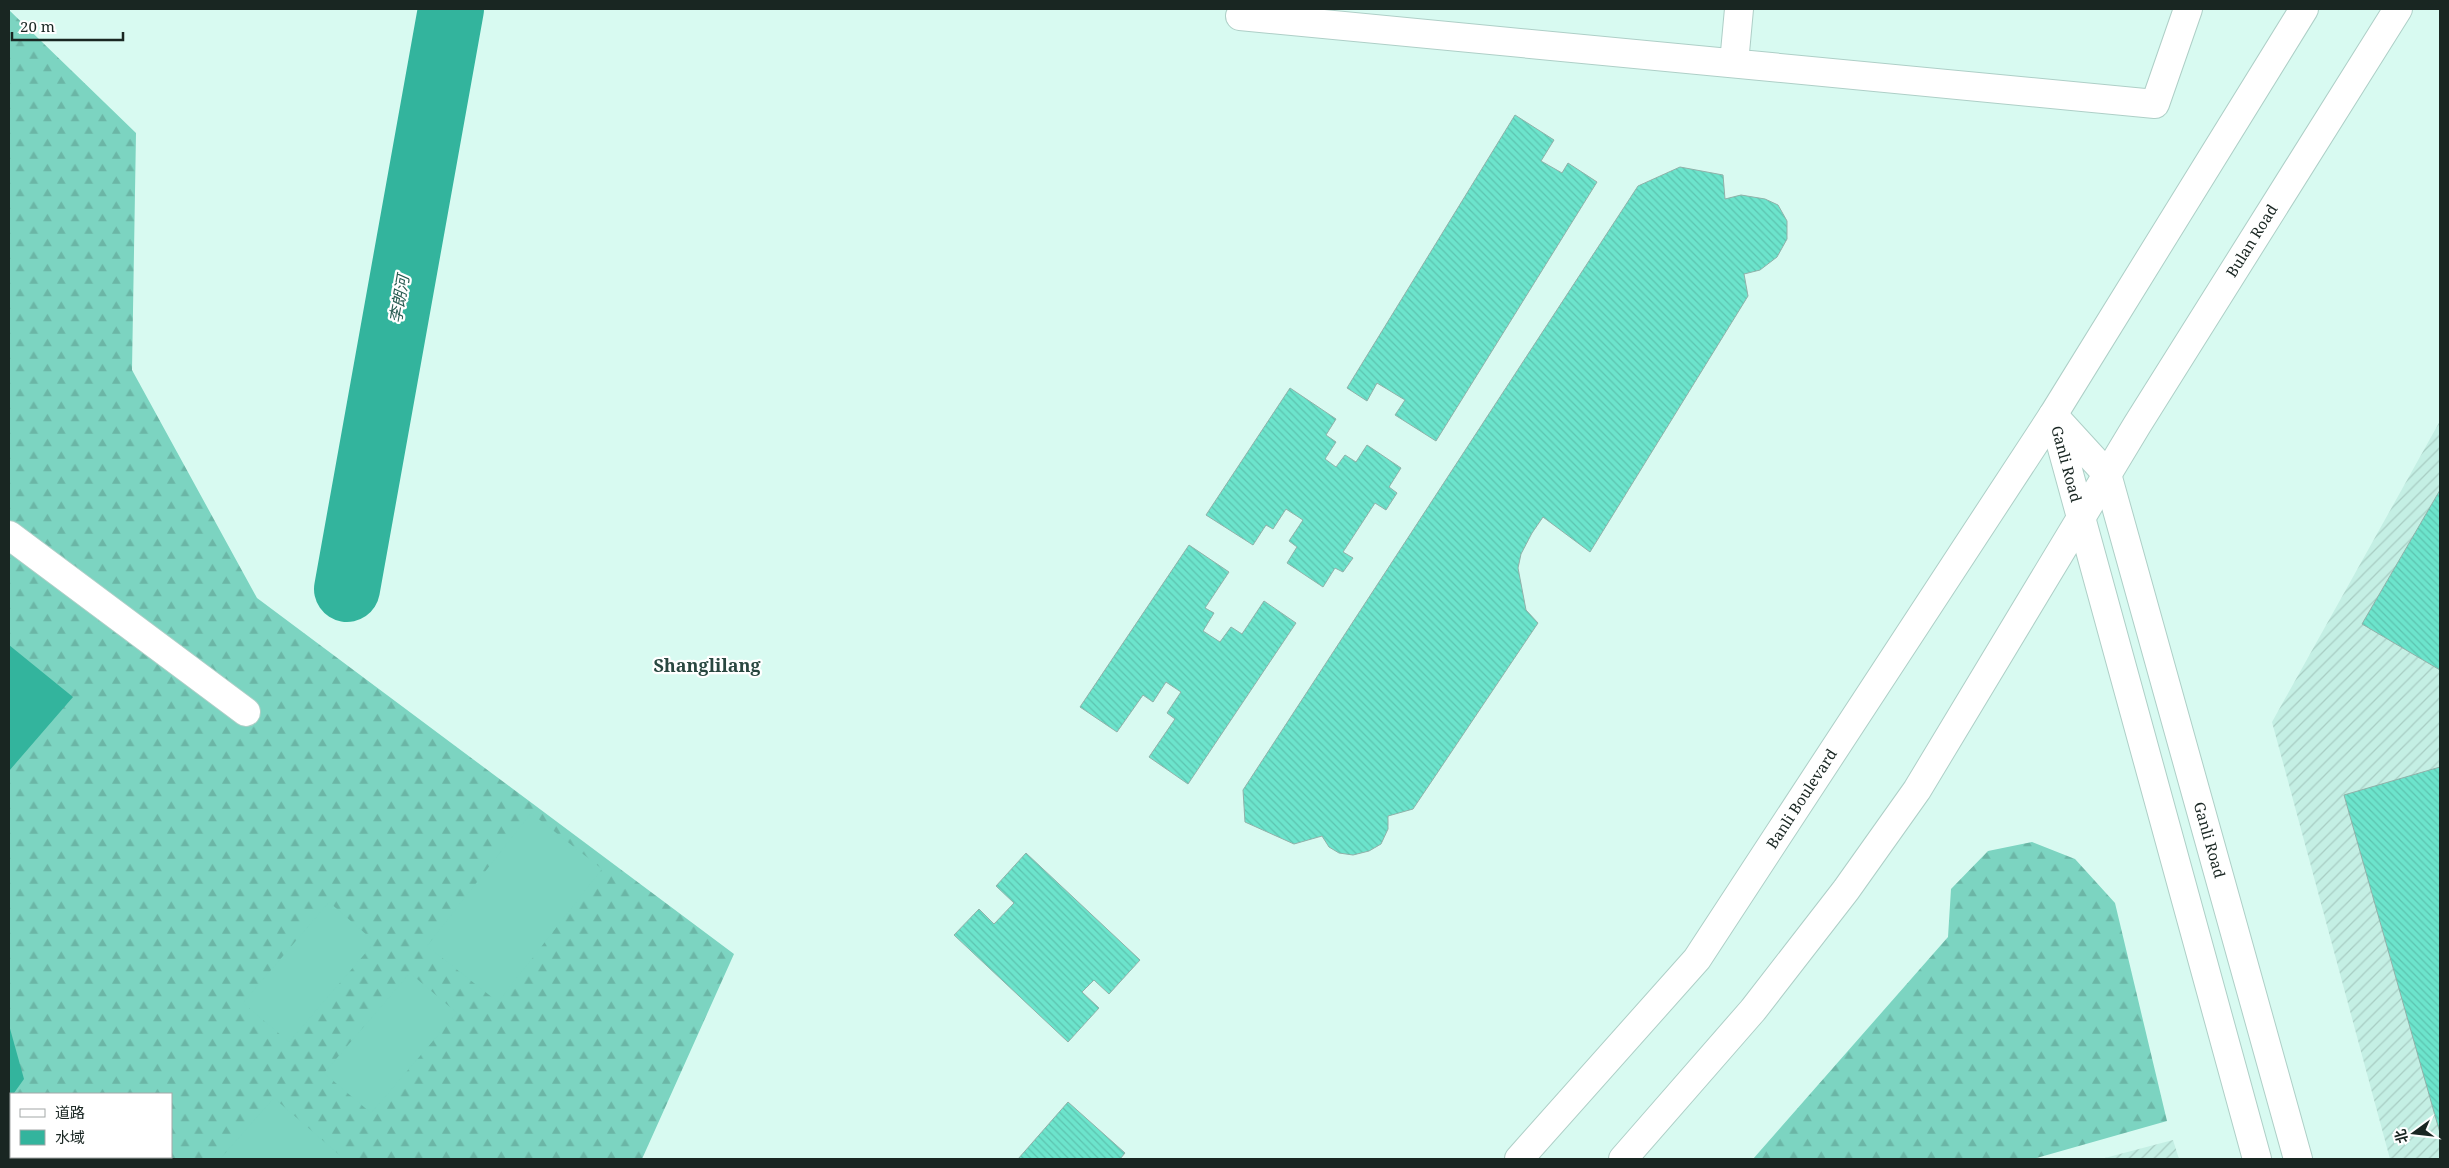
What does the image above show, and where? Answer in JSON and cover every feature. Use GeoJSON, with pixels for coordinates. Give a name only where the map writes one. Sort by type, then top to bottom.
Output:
{"type":"FeatureCollection","features":[{"type":"Feature","properties":{"kind":"main road"},"geometry":{"type":"LineString","coordinates":[[1734,64],[1739,9]]}},
{"type":"Feature","properties":{"kind":"main road"},"geometry":{"type":"LineString","coordinates":[[1240,16],[2154,104],[2188,9]]}},
{"type":"Feature","properties":{"kind":"main road"},"geometry":{"type":"LineString","coordinates":[[2053,415],[2304,9]]}},
{"type":"Feature","properties":{"kind":"main road","name":"Bulan Road"},"geometry":{"type":"LineString","coordinates":[[2107,474],[2398,9]]}},
{"type":"Feature","properties":{"kind":"main road","name":"Ganli Road"},"geometry":{"type":"LineString","coordinates":[[2053,415],[2107,474],[2298,1159]]}},
{"type":"Feature","properties":{"kind":"main road","name":"Ganli Road"},"geometry":{"type":"LineString","coordinates":[[2053,415],[2257,1159]]}},
{"type":"Feature","properties":{"kind":"main road","name":"Banli Boulevard"},"geometry":{"type":"LineString","coordinates":[[1519,1159],[1697,959],[2053,415]]}},
{"type":"Feature","properties":{"kind":"main road"},"geometry":{"type":"LineString","coordinates":[[1623,1159],[1753,1010],[1846,890],[1917,790],[2107,474]]}},
{"type":"Feature","properties":{"kind":"main road"},"geometry":{"type":"LineString","coordinates":[[9,535],[246,712]]}},
{"type":"Feature","properties":{"kind":"shaded area"},"geometry":{"type":"Polygon","coordinates":[[[2440,421],[2440,1159],[2390,1159],[2272,722],[2440,421]]]}},
{"type":"Feature","properties":{"kind":"shaded area"},"geometry":{"type":"Polygon","coordinates":[[[2173,1140],[2179,1159],[2101,1159],[2173,1140]]]}},
{"type":"Feature","properties":{"kind":"green space"},"geometry":{"type":"Polygon","coordinates":[[[9,10],[136,133],[132,370],[257,598],[734,954],[642,1159],[9,1159],[9,10]]]}},
{"type":"Feature","properties":{"kind":"green space"},"geometry":{"type":"Polygon","coordinates":[[[531,813],[602,869],[498,1002],[427,946],[531,813]]]}},
{"type":"Feature","properties":{"kind":"green space"},"geometry":{"type":"Polygon","coordinates":[[[2032,842],[2075,859],[2115,903],[2167,1121],[2033,1159],[1753,1159],[1948,937],[1951,889],[1988,851],[2032,842]]]}},
{"type":"Feature","properties":{"kind":"green space"},"geometry":{"type":"Polygon","coordinates":[[[329,902],[375,942],[289,1042],[243,1003],[329,902]]]}},
{"type":"Feature","properties":{"kind":"green space"},"geometry":{"type":"Polygon","coordinates":[[[410,973],[457,1013],[371,1113],[324,1073],[410,973]]]}},
{"type":"Feature","properties":{"kind":"green space"},"geometry":{"type":"Polygon","coordinates":[[[274,1098],[344,1159],[220,1159],[274,1098]]]}},
{"type":"Feature","properties":{"kind":"water"},"geometry":{"type":"Polygon","coordinates":[[[9,645],[73,697],[9,771],[9,645]]]}},
{"type":"Feature","properties":{"kind":"water"},"geometry":{"type":"Polygon","coordinates":[[[9,1025],[24,1079],[14,1093],[10,1093],[9,1100],[9,1025]]]}},
{"type":"Feature","properties":{"kind":"building"},"geometry":{"type":"Polygon","coordinates":[[[1515,115],[1554,140],[1541,161],[1562,173],[1568,163],[1597,182],[1436,441],[1395,415],[1405,400],[1377,383],[1367,401],[1347,388],[1515,115]]]}},
{"type":"Feature","properties":{"kind":"building"},"geometry":{"type":"Polygon","coordinates":[[[1680,167],[1723,175],[1725,199],[1741,195],[1765,199],[1778,205],[1787,221],[1787,239],[1777,257],[1760,270],[1744,274],[1748,296],[1590,552],[1543,517],[1521,554],[1518,568],[1526,610],[1538,623],[1413,809],[1388,816],[1388,829],[1381,844],[1369,851],[1353,855],[1339,853],[1329,847],[1322,836],[1294,844],[1245,822],[1243,790],[1638,186],[1680,167]]]}},
{"type":"Feature","properties":{"kind":"building"},"geometry":{"type":"Polygon","coordinates":[[[1290,388],[1336,419],[1326,435],[1336,442],[1325,459],[1336,467],[1345,455],[1356,462],[1367,445],[1401,468],[1389,487],[1397,493],[1386,510],[1375,503],[1343,552],[1353,558],[1343,572],[1335,568],[1323,587],[1287,563],[1297,547],[1289,541],[1303,520],[1286,509],[1273,529],[1266,525],[1253,545],[1206,515],[1290,388]]]}},
{"type":"Feature","properties":{"kind":"building"},"geometry":{"type":"Polygon","coordinates":[[[2440,490],[2440,670],[2362,624],[2440,490]]]}},
{"type":"Feature","properties":{"kind":"building"},"geometry":{"type":"Polygon","coordinates":[[[1189,545],[1229,572],[1205,608],[1214,613],[1203,631],[1220,642],[1231,627],[1242,634],[1264,601],[1296,623],[1188,784],[1149,757],[1175,719],[1167,713],[1181,692],[1166,682],[1153,702],[1143,695],[1117,732],[1080,707],[1189,545]]]}},
{"type":"Feature","properties":{"kind":"building"},"geometry":{"type":"Polygon","coordinates":[[[2440,767],[2440,1133],[2344,795],[2440,767]]]}},
{"type":"Feature","properties":{"kind":"building"},"geometry":{"type":"Polygon","coordinates":[[[1026,853],[1140,960],[1109,994],[1094,980],[1082,992],[1099,1008],[1068,1042],[954,935],[979,909],[994,924],[1014,903],[996,886],[1026,853]]]}},
{"type":"Feature","properties":{"kind":"building"},"geometry":{"type":"Polygon","coordinates":[[[1068,1102],[1125,1153],[1120,1159],[1018,1159],[1068,1102]]]}},
{"type":"Feature","properties":{"kind":"waterway","name":"李朗河"},"geometry":{"type":"LineString","coordinates":[[347,589],[451,9]]}},
{"type":"Feature","properties":{"kind":"district","name":"Shanglilang"},"geometry":{"type":"Point","coordinates":[707,666]}}]}
